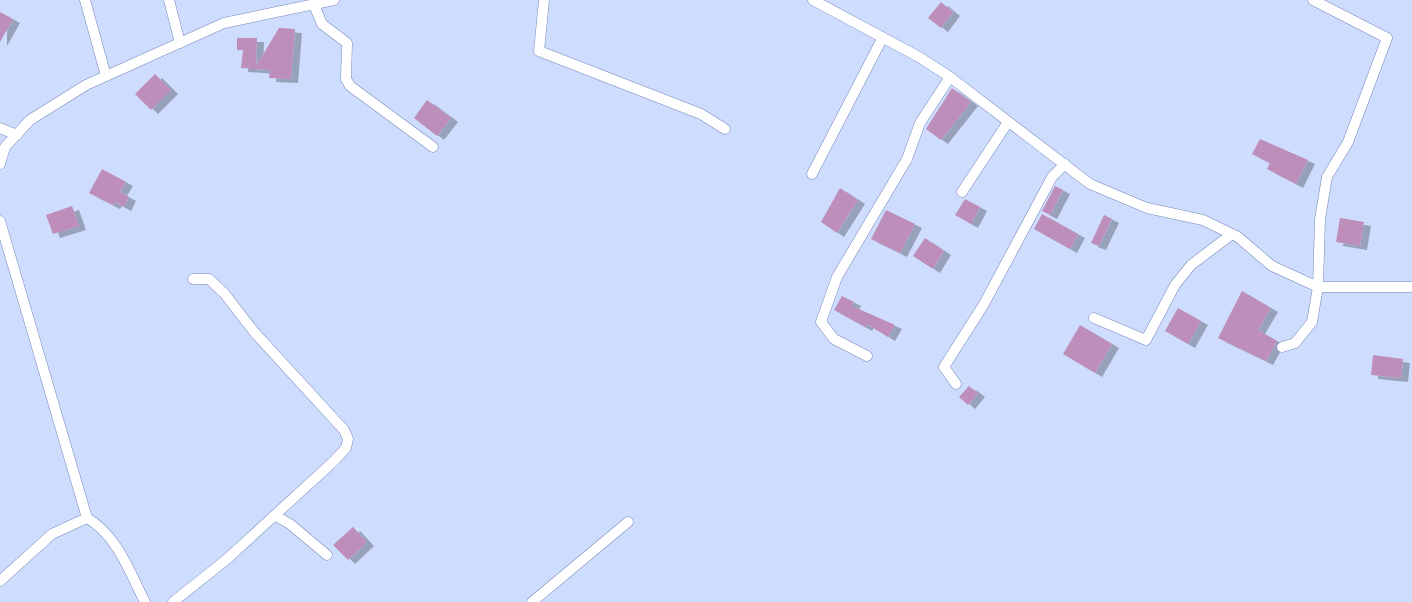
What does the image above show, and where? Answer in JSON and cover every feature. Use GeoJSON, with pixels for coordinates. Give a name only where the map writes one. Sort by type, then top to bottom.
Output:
{"type":"FeatureCollection","features":[{"type":"Feature","properties":{"kind":"street"},"geometry":{"type":"LineString","coordinates":[[85,0],[106,76]]}},
{"type":"Feature","properties":{"kind":"street"},"geometry":{"type":"LineString","coordinates":[[169,0],[180,43]]}},
{"type":"Feature","properties":{"kind":"street"},"geometry":{"type":"LineString","coordinates":[[0,164],[5,147],[30,120],[106,76],[224,23],[280,9],[334,0]]}},
{"type":"Feature","properties":{"kind":"street"},"geometry":{"type":"LineString","coordinates":[[544,0],[539,51],[701,114],[725,129]]}},
{"type":"Feature","properties":{"kind":"street"},"geometry":{"type":"LineString","coordinates":[[813,0],[950,77],[1090,184],[1147,208],[1203,220],[1232,234],[1272,266],[1318,287],[1412,287]]}},
{"type":"Feature","properties":{"kind":"street"},"geometry":{"type":"LineString","coordinates":[[1282,347],[1295,343],[1312,322],[1318,287],[1320,219],[1327,177],[1348,142],[1387,38],[1313,0]]}},
{"type":"Feature","properties":{"kind":"street"},"geometry":{"type":"LineString","coordinates":[[314,5],[323,24],[346,43],[346,79],[350,86],[433,148]]}},
{"type":"Feature","properties":{"kind":"street"},"geometry":{"type":"LineString","coordinates":[[813,174],[882,38]]}},
{"type":"Feature","properties":{"kind":"street"},"geometry":{"type":"LineString","coordinates":[[867,356],[834,339],[821,322],[821,315],[837,277],[907,159],[920,123],[950,77]]}},
{"type":"Feature","properties":{"kind":"street"},"geometry":{"type":"LineString","coordinates":[[962,192],[1009,122]]}},
{"type":"Feature","properties":{"kind":"street"},"geometry":{"type":"LineString","coordinates":[[0,128],[17,135]]}},
{"type":"Feature","properties":{"kind":"street"},"geometry":{"type":"LineString","coordinates":[[956,384],[944,367],[984,304],[1052,177],[1065,164]]}},
{"type":"Feature","properties":{"kind":"street"},"geometry":{"type":"LineString","coordinates":[[0,221],[52,405],[81,489],[87,518],[99,525],[115,546],[145,602]]}},
{"type":"Feature","properties":{"kind":"street"},"geometry":{"type":"LineString","coordinates":[[1094,317],[1146,340],[1175,285],[1191,265],[1232,234]]}},
{"type":"Feature","properties":{"kind":"street"},"geometry":{"type":"LineString","coordinates":[[173,602],[276,516],[346,449],[348,439],[344,430],[255,333],[224,293],[209,279],[193,279]]}},
{"type":"Feature","properties":{"kind":"street"},"geometry":{"type":"LineString","coordinates":[[276,516],[290,524],[327,555]]}},
{"type":"Feature","properties":{"kind":"street"},"geometry":{"type":"LineString","coordinates":[[0,581],[52,534],[87,518]]}},
{"type":"Feature","properties":{"kind":"street"},"geometry":{"type":"LineString","coordinates":[[532,602],[628,522]]}},
{"type":"Feature","properties":{"kind":"building"},"geometry":{"type":"Polygon","coordinates":[[[941,2],[953,12],[941,28],[928,18],[941,2]]]}},
{"type":"Feature","properties":{"kind":"building"},"geometry":{"type":"Polygon","coordinates":[[[0,12],[13,19],[0,42],[0,12]]]}},
{"type":"Feature","properties":{"kind":"building"},"geometry":{"type":"Polygon","coordinates":[[[279,28],[295,29],[291,79],[269,78],[270,70],[241,68],[243,50],[237,50],[237,38],[257,38],[256,66],[279,28]]]}},
{"type":"Feature","properties":{"kind":"building"},"geometry":{"type":"Polygon","coordinates":[[[155,74],[171,90],[151,110],[135,94],[155,74]]]}},
{"type":"Feature","properties":{"kind":"building"},"geometry":{"type":"Polygon","coordinates":[[[952,88],[971,102],[941,140],[926,129],[952,88]]]}},
{"type":"Feature","properties":{"kind":"building"},"geometry":{"type":"Polygon","coordinates":[[[427,100],[451,118],[437,136],[414,118],[427,100]]]}},
{"type":"Feature","properties":{"kind":"building"},"geometry":{"type":"Polygon","coordinates":[[[1260,139],[1308,160],[1296,184],[1267,169],[1270,163],[1252,154],[1260,139]]]}},
{"type":"Feature","properties":{"kind":"building"},"geometry":{"type":"Polygon","coordinates":[[[102,169],[126,182],[120,192],[129,197],[124,207],[115,202],[113,205],[89,193],[102,169]]]}},
{"type":"Feature","properties":{"kind":"building"},"geometry":{"type":"Polygon","coordinates":[[[1055,186],[1063,190],[1050,215],[1042,211],[1055,186]]]}},
{"type":"Feature","properties":{"kind":"building"},"geometry":{"type":"Polygon","coordinates":[[[840,188],[858,200],[837,233],[821,222],[840,188]]]}},
{"type":"Feature","properties":{"kind":"building"},"geometry":{"type":"Polygon","coordinates":[[[965,199],[980,207],[971,224],[955,215],[965,199]]]}},
{"type":"Feature","properties":{"kind":"building"},"geometry":{"type":"Polygon","coordinates":[[[72,206],[79,226],[53,234],[46,215],[72,206]]]}},
{"type":"Feature","properties":{"kind":"building"},"geometry":{"type":"Polygon","coordinates":[[[886,210],[915,224],[900,253],[871,239],[886,210]]]}},
{"type":"Feature","properties":{"kind":"building"},"geometry":{"type":"Polygon","coordinates":[[[1042,214],[1078,234],[1070,249],[1034,229],[1042,214]]]}},
{"type":"Feature","properties":{"kind":"building"},"geometry":{"type":"Polygon","coordinates":[[[1104,215],[1112,219],[1099,246],[1091,243],[1104,215]]]}},
{"type":"Feature","properties":{"kind":"building"},"geometry":{"type":"Polygon","coordinates":[[[1340,218],[1364,222],[1360,246],[1336,242],[1340,218]]]}},
{"type":"Feature","properties":{"kind":"building"},"geometry":{"type":"Polygon","coordinates":[[[925,238],[944,251],[933,269],[913,256],[925,238]]]}},
{"type":"Feature","properties":{"kind":"building"},"geometry":{"type":"Polygon","coordinates":[[[1242,291],[1271,308],[1258,330],[1277,341],[1266,361],[1218,338],[1242,291]]]}},
{"type":"Feature","properties":{"kind":"building"},"geometry":{"type":"Polygon","coordinates":[[[842,296],[854,302],[852,306],[895,325],[888,337],[867,324],[865,327],[834,310],[842,296]]]}},
{"type":"Feature","properties":{"kind":"building"},"geometry":{"type":"Polygon","coordinates":[[[1178,308],[1201,321],[1188,344],[1165,331],[1178,308]]]}},
{"type":"Feature","properties":{"kind":"building"},"geometry":{"type":"Polygon","coordinates":[[[1080,325],[1112,344],[1095,373],[1063,354],[1080,325]]]}},
{"type":"Feature","properties":{"kind":"building"},"geometry":{"type":"Polygon","coordinates":[[[1373,355],[1403,359],[1401,378],[1371,375],[1373,355]]]}},
{"type":"Feature","properties":{"kind":"building"},"geometry":{"type":"Polygon","coordinates":[[[969,386],[978,393],[968,405],[959,397],[969,386]]]}},
{"type":"Feature","properties":{"kind":"building"},"geometry":{"type":"Polygon","coordinates":[[[353,527],[367,542],[348,560],[333,545],[353,527]]]}}]}
